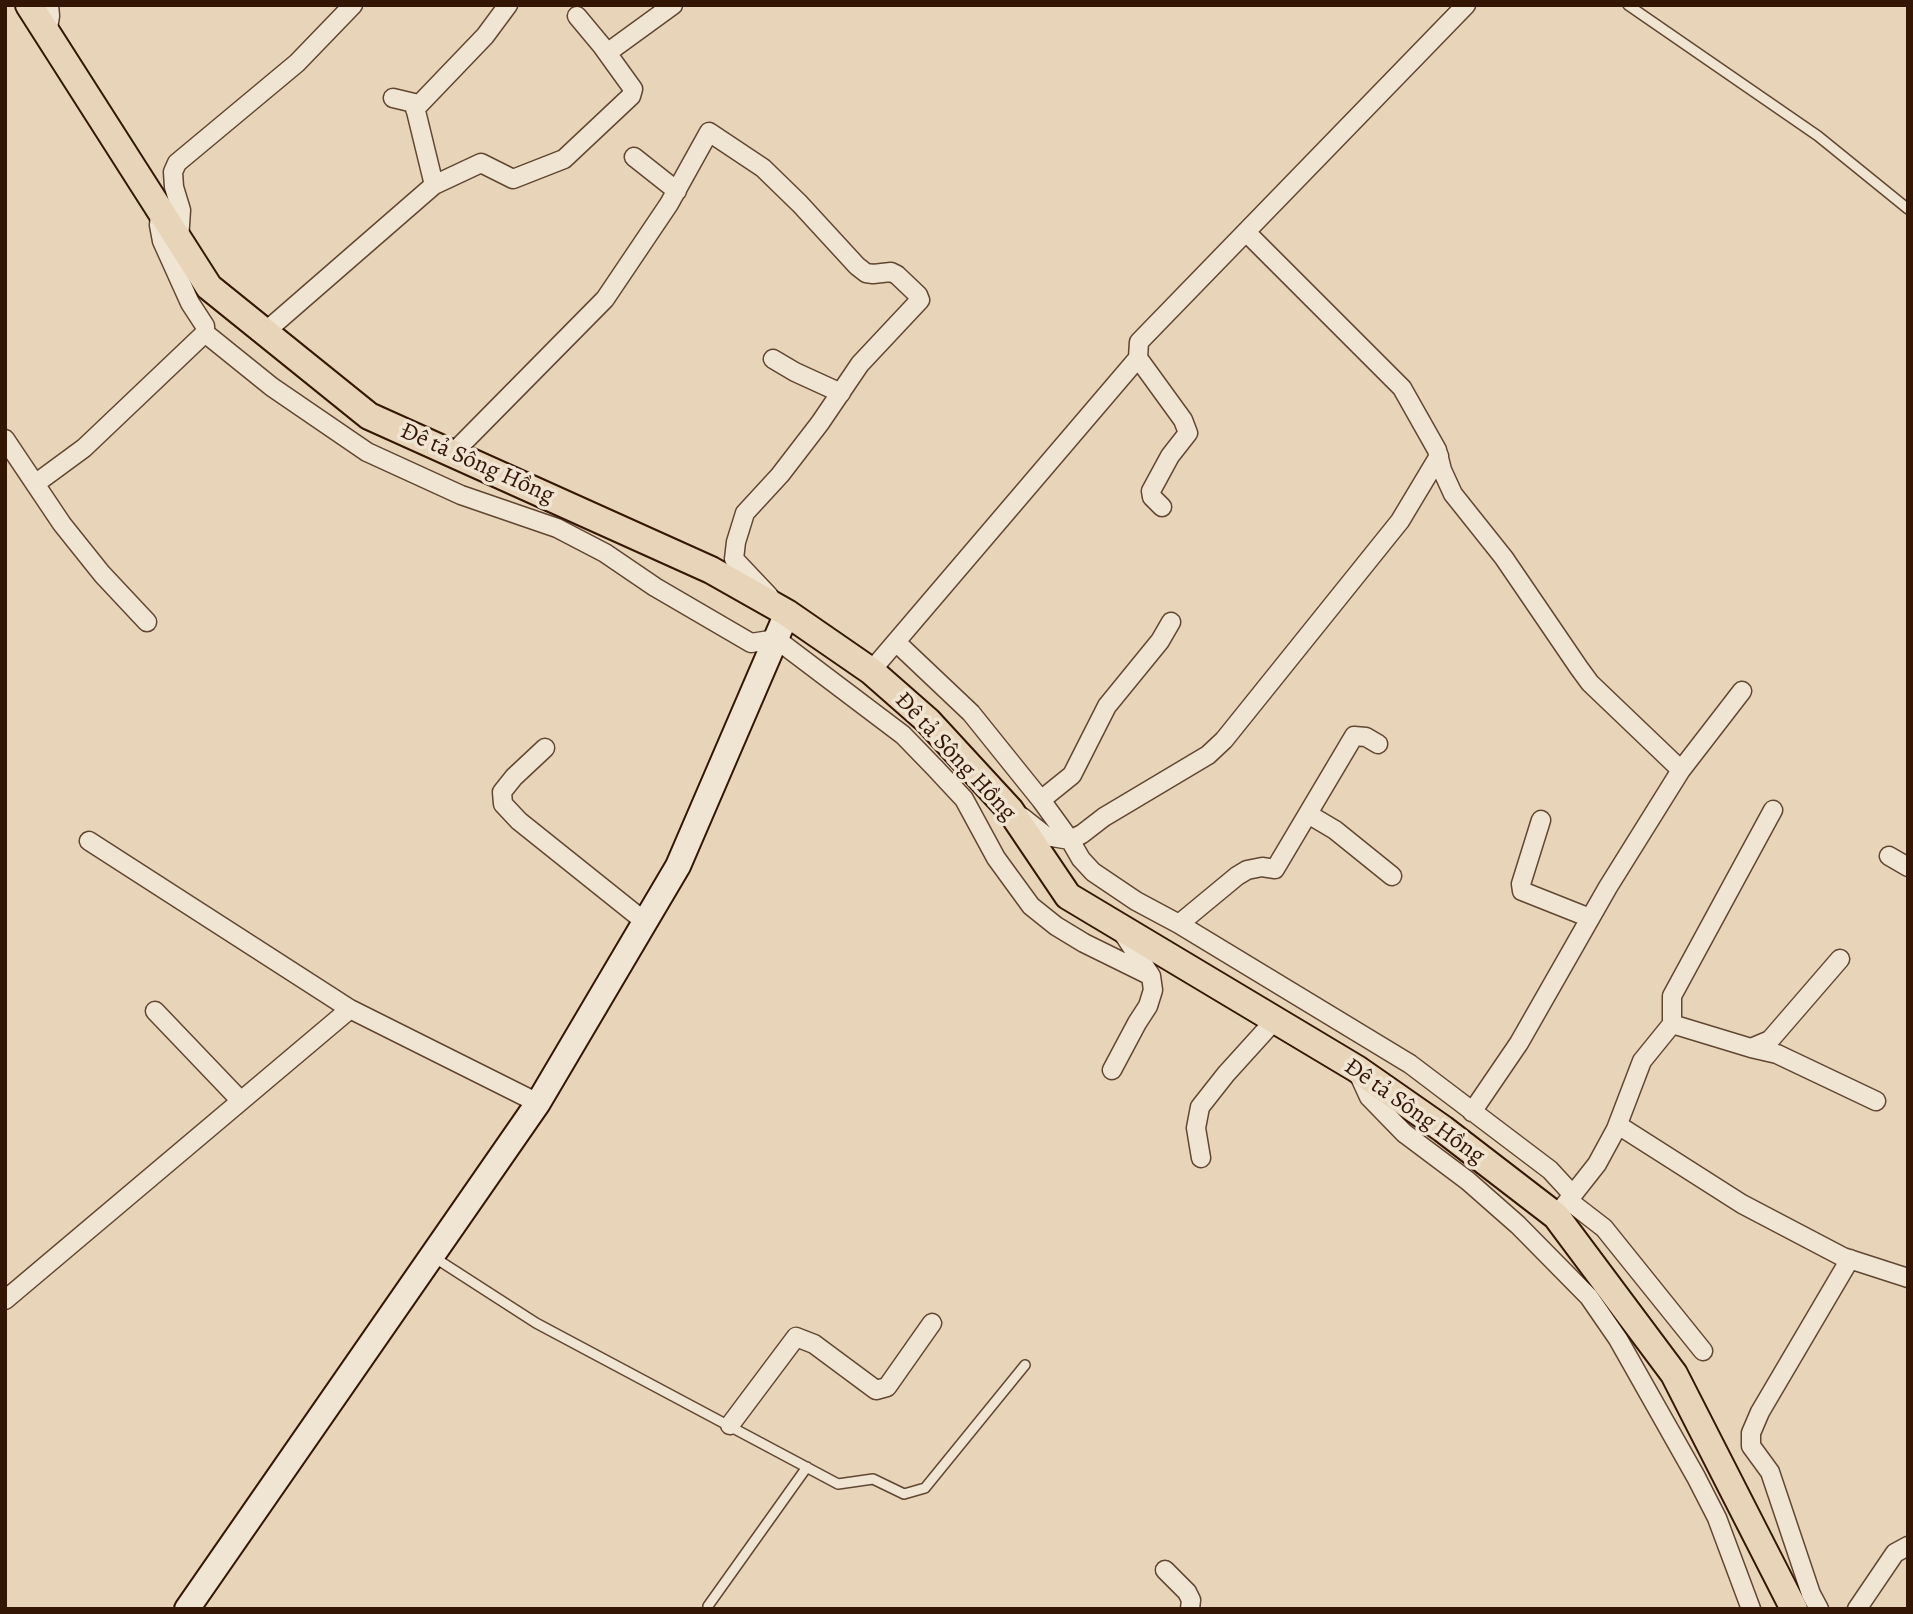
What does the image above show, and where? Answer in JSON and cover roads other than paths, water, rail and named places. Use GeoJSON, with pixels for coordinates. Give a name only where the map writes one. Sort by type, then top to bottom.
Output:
{"type":"FeatureCollection","features":[{"type":"Feature","properties":{"kind":"main road","name":"Đê tả Sông Hồng"},"geometry":{"type":"LineString","coordinates":[[29,5],[209,287],[369,416],[711,570],[787,613],[871,671],[928,722],[1010,810],[1068,896],[1357,1069],[1443,1129],[1566,1204],[1609,1289],[1674,1374],[1794,1609]]}},
{"type":"Feature","properties":{"kind":"street"},"geometry":{"type":"LineString","coordinates":[[47,34],[49,5]]}},
{"type":"Feature","properties":{"kind":"street"},"geometry":{"type":"LineString","coordinates":[[179,240],[181,210],[174,187],[173,172],[177,163],[297,63],[354,5]]}},
{"type":"Feature","properties":{"kind":"street"},"geometry":{"type":"LineString","coordinates":[[415,109],[485,36],[508,5]]}},
{"type":"Feature","properties":{"kind":"street"},"geometry":{"type":"LineString","coordinates":[[607,53],[673,5]]}},
{"type":"Feature","properties":{"kind":"street"},"geometry":{"type":"LineString","coordinates":[[871,671],[1138,358],[1139,342],[1466,5]]}},
{"type":"Feature","properties":{"kind":"street"},"geometry":{"type":"LineString","coordinates":[[265,332],[434,185],[481,163],[513,179],[564,159],[634,93],[577,16]]}},
{"type":"Feature","properties":{"kind":"street"},"geometry":{"type":"LineString","coordinates":[[393,98],[414,103],[434,185]]}},
{"type":"Feature","properties":{"kind":"street"},"geometry":{"type":"LineString","coordinates":[[189,1608],[538,1103],[678,866],[787,613],[734,559],[745,513],[780,475],[860,364],[920,300],[918,295],[891,272],[866,273],[763,168],[709,132],[677,191],[605,299],[453,453]]}},
{"type":"Feature","properties":{"kind":"street"},"geometry":{"type":"LineString","coordinates":[[634,157],[677,191]]}},
{"type":"Feature","properties":{"kind":"street"},"geometry":{"type":"LineString","coordinates":[[35,484],[84,448],[205,333],[205,326],[190,303],[162,240],[159,225],[161,212]]}},
{"type":"Feature","properties":{"kind":"street"},"geometry":{"type":"LineString","coordinates":[[1246,232],[1402,387],[1437,450],[1453,494],[1504,558],[1590,683],[1681,770]]}},
{"type":"Feature","properties":{"kind":"street"},"geometry":{"type":"LineString","coordinates":[[205,333],[272,387],[367,452],[461,495],[557,528],[605,553],[655,587],[751,643],[776,639],[903,735],[964,799],[996,858],[1031,906],[1065,932],[1151,976]]}},
{"type":"Feature","properties":{"kind":"street"},"geometry":{"type":"LineString","coordinates":[[1138,358],[1183,420],[1188,433],[1170,456],[1151,491],[1152,497],[1162,506]]}},
{"type":"Feature","properties":{"kind":"street"},"geometry":{"type":"LineString","coordinates":[[773,359],[841,393]]}},
{"type":"Feature","properties":{"kind":"street"},"geometry":{"type":"LineString","coordinates":[[5,439],[62,524],[102,574],[147,622]]}},
{"type":"Feature","properties":{"kind":"street"},"geometry":{"type":"LineString","coordinates":[[1010,810],[1020,814],[1046,836],[1070,840],[1185,770],[1224,740],[1400,520],[1439,456]]}},
{"type":"Feature","properties":{"kind":"street"},"geometry":{"type":"LineString","coordinates":[[1041,800],[1072,775],[1107,706],[1160,641],[1171,622]]}},
{"type":"Feature","properties":{"kind":"street"},"geometry":{"type":"LineString","coordinates":[[896,642],[971,713],[1041,800],[1081,859],[1093,872],[1136,901],[1180,924],[1410,1064],[1550,1170],[1566,1204],[1604,1228],[1703,1351]]}},
{"type":"Feature","properties":{"kind":"street"},"geometry":{"type":"LineString","coordinates":[[1472,1112],[1519,1043],[1590,918],[1681,770],[1742,691]]}},
{"type":"Feature","properties":{"kind":"street"},"geometry":{"type":"LineString","coordinates":[[1180,924],[1237,876],[1262,867],[1275,869],[1354,736],[1366,737],[1378,744]]}},
{"type":"Feature","properties":{"kind":"street"},"geometry":{"type":"LineString","coordinates":[[952,747],[964,799]]}},
{"type":"Feature","properties":{"kind":"street"},"geometry":{"type":"LineString","coordinates":[[545,748],[502,792],[503,804],[519,821],[644,921]]}},
{"type":"Feature","properties":{"kind":"street"},"geometry":{"type":"LineString","coordinates":[[1566,1204],[1597,1164],[1618,1125],[1642,1061],[1672,1024],[1672,996],[1773,810]]}},
{"type":"Feature","properties":{"kind":"street"},"geometry":{"type":"LineString","coordinates":[[1308,814],[1335,830],[1392,876]]}},
{"type":"Feature","properties":{"kind":"street"},"geometry":{"type":"LineString","coordinates":[[1541,820],[1521,884],[1522,891],[1590,918]]}},
{"type":"Feature","properties":{"kind":"street"},"geometry":{"type":"LineString","coordinates":[[89,841],[350,1009],[538,1103]]}},
{"type":"Feature","properties":{"kind":"street"},"geometry":{"type":"LineString","coordinates":[[1889,856],[1908,867]]}},
{"type":"Feature","properties":{"kind":"street"},"geometry":{"type":"LineString","coordinates":[[1112,1070],[1136,1023],[1148,1006],[1153,989],[1151,976],[1118,926]]}},
{"type":"Feature","properties":{"kind":"street"},"geometry":{"type":"LineString","coordinates":[[1751,1048],[1770,1040],[1840,959]]}},
{"type":"Feature","properties":{"kind":"street"},"geometry":{"type":"LineString","coordinates":[[7,1294],[350,1009]]}},
{"type":"Feature","properties":{"kind":"street"},"geometry":{"type":"LineString","coordinates":[[155,1011],[242,1101]]}},
{"type":"Feature","properties":{"kind":"street"},"geometry":{"type":"LineString","coordinates":[[1201,1158],[1196,1128],[1200,1107],[1274,1021]]}},
{"type":"Feature","properties":{"kind":"street"},"geometry":{"type":"LineString","coordinates":[[1672,1024],[1777,1054],[1876,1101]]}},
{"type":"Feature","properties":{"kind":"street"},"geometry":{"type":"LineString","coordinates":[[1357,1069],[1369,1097],[1404,1133],[1468,1181],[1518,1225],[1589,1297],[1618,1339],[1696,1477],[1717,1518],[1751,1609]]}},
{"type":"Feature","properties":{"kind":"street"},"geometry":{"type":"LineString","coordinates":[[1618,1125],[1742,1204],[1850,1259],[1908,1278]]}},
{"type":"Feature","properties":{"kind":"street"},"geometry":{"type":"LineString","coordinates":[[1819,1609],[1811,1594],[1770,1472],[1751,1446],[1751,1433],[1759,1412],[1850,1259]]}},
{"type":"Feature","properties":{"kind":"street"},"geometry":{"type":"LineString","coordinates":[[1609,1289],[1618,1339]]}},
{"type":"Feature","properties":{"kind":"street"},"geometry":{"type":"LineString","coordinates":[[730,1425],[796,1337],[814,1344],[876,1390],[887,1387],[932,1323]]}},
{"type":"Feature","properties":{"kind":"street"},"geometry":{"type":"LineString","coordinates":[[1857,1609],[1895,1553],[1908,1546]]}},
{"type":"Feature","properties":{"kind":"street"},"geometry":{"type":"LineString","coordinates":[[1165,1570],[1187,1592],[1191,1600],[1190,1609]]}},
{"type":"Feature","properties":{"kind":"lane"},"geometry":{"type":"LineString","coordinates":[[1628,5],[1818,136],[1908,209]]}},
{"type":"Feature","properties":{"kind":"lane"},"geometry":{"type":"LineString","coordinates":[[431,1256],[536,1323],[838,1484],[873,1479],[904,1494],[925,1488],[1025,1365]]}},
{"type":"Feature","properties":{"kind":"lane"},"geometry":{"type":"LineString","coordinates":[[708,1606],[807,1467]]}}]}
